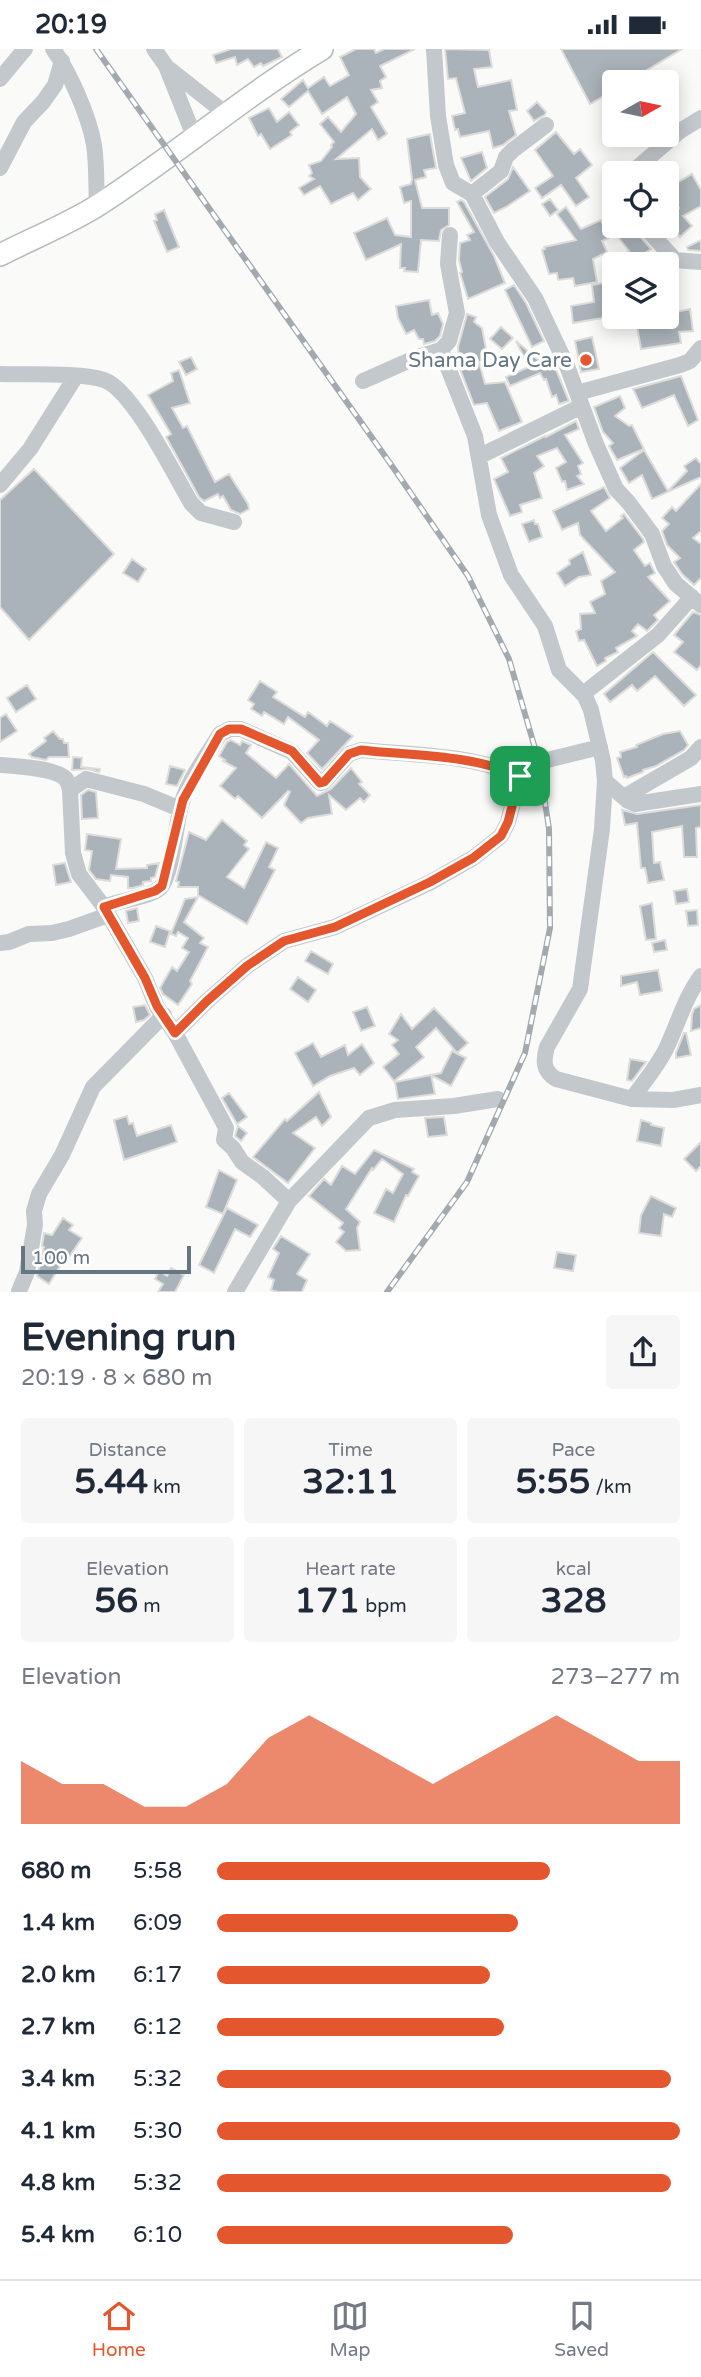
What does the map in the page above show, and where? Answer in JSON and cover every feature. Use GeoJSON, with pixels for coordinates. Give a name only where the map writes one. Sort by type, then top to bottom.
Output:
{"type":"FeatureCollection","features":[{"type":"Feature","properties":{"kind":"main road"},"geometry":{"type":"LineString","coordinates":[[0,255],[97,206],[172,155],[272,80],[322,49]]}},
{"type":"Feature","properties":{"kind":"street"},"geometry":{"type":"LineString","coordinates":[[0,79],[25,49]]}},
{"type":"Feature","properties":{"kind":"street"},"geometry":{"type":"LineString","coordinates":[[154,49],[166,66],[194,136]]}},
{"type":"Feature","properties":{"kind":"street"},"geometry":{"type":"LineString","coordinates":[[434,49],[438,116],[446,165],[453,183],[472,194],[497,242],[535,298],[567,366],[616,489],[645,521],[664,566],[676,584],[696,601],[658,635],[583,694]]}},
{"type":"Feature","properties":{"kind":"street"},"geometry":{"type":"LineString","coordinates":[[0,168],[24,122],[55,85],[57,55]]}},
{"type":"Feature","properties":{"kind":"street"},"geometry":{"type":"LineString","coordinates":[[57,55],[88,123],[93,144],[97,206]]}},
{"type":"Feature","properties":{"kind":"street"},"geometry":{"type":"LineString","coordinates":[[166,66],[225,113]]}},
{"type":"Feature","properties":{"kind":"street"},"geometry":{"type":"LineString","coordinates":[[645,161],[680,131],[701,118]]}},
{"type":"Feature","properties":{"kind":"street"},"geometry":{"type":"LineString","coordinates":[[472,194],[501,171],[506,157],[513,150],[546,125]]}},
{"type":"Feature","properties":{"kind":"street"},"geometry":{"type":"LineString","coordinates":[[363,381],[415,358],[441,350],[452,337],[457,313],[448,264],[450,235]]}},
{"type":"Feature","properties":{"kind":"street"},"geometry":{"type":"LineString","coordinates":[[655,238],[676,260],[701,262]]}},
{"type":"Feature","properties":{"kind":"street"},"geometry":{"type":"LineString","coordinates":[[480,456],[580,399],[680,366],[690,361],[701,348]]}},
{"type":"Feature","properties":{"kind":"street"},"geometry":{"type":"LineString","coordinates":[[441,350],[475,436],[489,515],[515,583],[545,626],[559,670],[583,694],[591,710],[605,781],[602,829],[580,989],[547,1047],[544,1066],[556,1080],[632,1099],[673,1100],[701,1095]]}},
{"type":"Feature","properties":{"kind":"street"},"geometry":{"type":"LineString","coordinates":[[0,374],[76,376],[104,380],[116,387],[137,412],[191,503],[201,513],[234,522]]}},
{"type":"Feature","properties":{"kind":"street"},"geometry":{"type":"LineString","coordinates":[[0,485],[30,449],[76,376]]}},
{"type":"Feature","properties":{"kind":"street"},"geometry":{"type":"LineString","coordinates":[[0,943],[29,934],[69,929],[162,886],[180,809],[187,792],[220,734],[229,729],[241,729],[292,751],[320,783],[324,782],[349,754],[361,750],[443,757],[520,776]]}},
{"type":"Feature","properties":{"kind":"street"},"geometry":{"type":"LineString","coordinates":[[175,1033],[247,966],[284,941],[335,927],[430,882],[473,858],[501,836],[508,822],[520,776],[539,762],[600,747]]}},
{"type":"Feature","properties":{"kind":"street"},"geometry":{"type":"LineString","coordinates":[[624,797],[691,758],[701,747]]}},
{"type":"Feature","properties":{"kind":"street"},"geometry":{"type":"LineString","coordinates":[[0,765],[63,776],[68,781],[73,853],[79,874],[106,911],[145,978],[157,1006],[175,1033],[226,1128],[224,1140],[242,1162],[264,1177],[289,1201]]}},
{"type":"Feature","properties":{"kind":"street"},"geometry":{"type":"LineString","coordinates":[[70,790],[86,779],[144,795],[180,809]]}},
{"type":"Feature","properties":{"kind":"street"},"geometry":{"type":"LineString","coordinates":[[605,781],[635,804],[701,794]]}},
{"type":"Feature","properties":{"kind":"street"},"geometry":{"type":"LineString","coordinates":[[632,1099],[665,1050],[681,1009],[701,976]]}},
{"type":"Feature","properties":{"kind":"street"},"geometry":{"type":"LineString","coordinates":[[19,1291],[27,1272],[34,1211],[39,1194],[62,1156],[93,1087],[163,1014]]}},
{"type":"Feature","properties":{"kind":"street"},"geometry":{"type":"LineString","coordinates":[[235,1292],[289,1201],[369,1118],[395,1110],[454,1106],[498,1099]]}},
{"type":"Feature","properties":{"kind":"building"},"geometry":{"type":"Polygon","coordinates":[[[231,49],[278,49],[282,57],[254,67],[248,59],[237,65],[235,57],[216,63],[213,55],[231,49]]]}},
{"type":"Feature","properties":{"kind":"building"},"geometry":{"type":"Polygon","coordinates":[[[356,49],[374,49],[376,53],[384,49],[415,49],[380,66],[386,77],[380,81],[382,88],[371,90],[378,102],[371,107],[387,134],[378,140],[372,129],[336,159],[359,158],[360,177],[371,189],[358,200],[353,193],[331,204],[320,186],[304,195],[299,188],[314,179],[309,176],[312,173],[309,165],[321,161],[334,142],[320,124],[328,117],[341,132],[356,114],[347,97],[322,114],[308,91],[289,107],[281,99],[303,80],[308,88],[324,77],[330,86],[349,75],[340,57],[356,49]]]}},
{"type":"Feature","properties":{"kind":"building"},"geometry":{"type":"Polygon","coordinates":[[[445,49],[489,50],[492,67],[474,69],[478,87],[511,80],[517,110],[509,111],[516,135],[503,145],[493,148],[489,131],[460,137],[458,129],[455,130],[452,116],[465,113],[456,78],[448,79],[445,49]]]}},
{"type":"Feature","properties":{"kind":"building"},"geometry":{"type":"Polygon","coordinates":[[[561,49],[682,49],[647,70],[602,70],[602,97],[590,104],[561,49]]]}},
{"type":"Feature","properties":{"kind":"building"},"geometry":{"type":"Polygon","coordinates":[[[537,102],[546,112],[534,121],[527,111],[537,102]]]}},
{"type":"Feature","properties":{"kind":"building"},"geometry":{"type":"Polygon","coordinates":[[[269,108],[277,122],[289,112],[299,125],[290,132],[292,135],[270,149],[261,134],[258,136],[249,118],[269,108]]]}},
{"type":"Feature","properties":{"kind":"building"},"geometry":{"type":"Polygon","coordinates":[[[556,132],[574,154],[580,149],[592,165],[576,178],[589,197],[576,206],[561,185],[542,198],[535,188],[553,176],[535,150],[556,132]]]}},
{"type":"Feature","properties":{"kind":"building"},"geometry":{"type":"Polygon","coordinates":[[[430,134],[436,168],[424,170],[426,177],[415,180],[422,208],[449,208],[449,225],[441,230],[439,241],[421,240],[418,272],[400,268],[401,244],[366,260],[354,233],[387,218],[395,235],[411,237],[411,201],[404,203],[400,187],[411,184],[412,179],[407,139],[430,134]]]}},
{"type":"Feature","properties":{"kind":"building"},"geometry":{"type":"Polygon","coordinates":[[[482,152],[487,168],[471,181],[461,158],[482,152]]]}},
{"type":"Feature","properties":{"kind":"building"},"geometry":{"type":"Polygon","coordinates":[[[513,167],[530,191],[494,213],[485,197],[508,179],[513,167]]]}},
{"type":"Feature","properties":{"kind":"building"},"geometry":{"type":"Polygon","coordinates":[[[692,174],[701,190],[701,206],[683,216],[692,226],[680,237],[679,182],[692,174]]]}},
{"type":"Feature","properties":{"kind":"building"},"geometry":{"type":"Polygon","coordinates":[[[550,199],[558,210],[550,216],[542,204],[550,199]]]}},
{"type":"Feature","properties":{"kind":"building"},"geometry":{"type":"Polygon","coordinates":[[[461,200],[494,256],[505,283],[468,299],[460,273],[460,243],[470,240],[467,235],[474,232],[457,202],[461,200]]]}},
{"type":"Feature","properties":{"kind":"building"},"geometry":{"type":"Polygon","coordinates":[[[566,207],[581,229],[601,220],[602,238],[609,238],[602,241],[607,252],[602,252],[593,259],[597,282],[575,286],[573,278],[558,280],[557,273],[549,274],[542,250],[544,247],[576,240],[557,214],[566,207]]]}},
{"type":"Feature","properties":{"kind":"building"},"geometry":{"type":"Polygon","coordinates":[[[164,210],[179,247],[167,252],[154,221],[157,220],[155,214],[164,210]]]}},
{"type":"Feature","properties":{"kind":"building"},"geometry":{"type":"Polygon","coordinates":[[[619,238],[641,238],[651,249],[646,252],[629,251],[619,238]]]}},
{"type":"Feature","properties":{"kind":"building"},"geometry":{"type":"Polygon","coordinates":[[[701,240],[701,251],[688,250],[687,247],[701,240]]]}},
{"type":"Feature","properties":{"kind":"building"},"geometry":{"type":"Polygon","coordinates":[[[602,283],[602,318],[573,323],[571,306],[594,302],[592,285],[602,283]]]}},
{"type":"Feature","properties":{"kind":"building"},"geometry":{"type":"Polygon","coordinates":[[[514,285],[544,341],[532,347],[505,290],[514,285]]]}},
{"type":"Feature","properties":{"kind":"building"},"geometry":{"type":"Polygon","coordinates":[[[429,300],[432,315],[438,313],[443,324],[440,336],[435,341],[424,344],[414,330],[406,334],[398,318],[396,306],[429,300]]]}},
{"type":"Feature","properties":{"kind":"building"},"geometry":{"type":"Polygon","coordinates":[[[690,309],[693,331],[679,332],[681,343],[641,349],[638,329],[679,329],[679,311],[690,309]]]}},
{"type":"Feature","properties":{"kind":"building"},"geometry":{"type":"Polygon","coordinates":[[[467,314],[476,317],[474,322],[482,328],[488,360],[479,362],[485,384],[505,382],[522,422],[499,431],[487,403],[474,405],[460,369],[458,347],[467,314]]]}},
{"type":"Feature","properties":{"kind":"building"},"geometry":{"type":"Polygon","coordinates":[[[501,327],[513,338],[502,349],[490,339],[501,327]]]}},
{"type":"Feature","properties":{"kind":"building"},"geometry":{"type":"Polygon","coordinates":[[[592,337],[599,369],[581,372],[575,341],[592,337]]]}},
{"type":"Feature","properties":{"kind":"building"},"geometry":{"type":"Polygon","coordinates":[[[516,341],[543,364],[552,360],[569,401],[559,404],[556,395],[552,397],[546,379],[544,380],[540,373],[510,386],[506,377],[529,367],[516,341]]]}},
{"type":"Feature","properties":{"kind":"building"},"geometry":{"type":"Polygon","coordinates":[[[191,357],[197,369],[186,375],[179,362],[191,357]]]}},
{"type":"Feature","properties":{"kind":"building"},"geometry":{"type":"Polygon","coordinates":[[[179,370],[190,403],[172,408],[183,428],[187,426],[215,482],[229,474],[248,504],[249,509],[240,514],[231,510],[223,496],[220,498],[218,494],[204,501],[199,497],[166,437],[171,434],[148,395],[173,381],[171,373],[179,370]]]}},
{"type":"Feature","properties":{"kind":"building"},"geometry":{"type":"Polygon","coordinates":[[[681,376],[698,420],[688,426],[674,395],[642,408],[633,389],[681,376]]]}},
{"type":"Feature","properties":{"kind":"building"},"geometry":{"type":"Polygon","coordinates":[[[620,396],[625,408],[615,416],[629,426],[632,425],[644,449],[617,460],[609,446],[613,443],[603,432],[594,407],[620,396]]]}},
{"type":"Feature","properties":{"kind":"building"},"geometry":{"type":"Polygon","coordinates":[[[576,421],[579,429],[565,435],[583,463],[578,466],[581,474],[577,476],[584,484],[567,490],[565,481],[562,482],[556,468],[566,462],[557,448],[537,456],[544,466],[534,473],[542,498],[520,505],[522,512],[510,516],[494,479],[508,472],[501,458],[576,421]]]}},
{"type":"Feature","properties":{"kind":"building"},"geometry":{"type":"Polygon","coordinates":[[[644,450],[668,491],[687,471],[684,466],[696,458],[701,464],[701,477],[652,499],[642,475],[629,483],[620,468],[644,450]]]}},
{"type":"Feature","properties":{"kind":"building"},"geometry":{"type":"Polygon","coordinates":[[[34,469],[114,554],[29,640],[0,607],[0,500],[34,469]]]}},
{"type":"Feature","properties":{"kind":"building"},"geometry":{"type":"Polygon","coordinates":[[[701,484],[701,531],[693,538],[701,544],[701,578],[694,585],[674,562],[680,558],[667,545],[662,531],[669,524],[662,518],[672,507],[676,511],[701,484]]]}},
{"type":"Feature","properties":{"kind":"building"},"geometry":{"type":"Polygon","coordinates":[[[604,487],[610,498],[591,511],[606,531],[623,518],[621,516],[624,514],[643,539],[644,542],[634,550],[645,566],[650,563],[655,573],[648,577],[670,601],[654,615],[658,620],[647,631],[638,624],[632,631],[637,636],[616,648],[618,652],[605,658],[606,661],[597,666],[584,640],[579,641],[576,631],[581,629],[580,614],[595,613],[590,602],[605,594],[601,581],[615,572],[580,535],[578,523],[562,530],[553,511],[604,487]]]}},
{"type":"Feature","properties":{"kind":"building"},"geometry":{"type":"Polygon","coordinates":[[[534,520],[542,537],[529,542],[522,524],[534,520]]]}},
{"type":"Feature","properties":{"kind":"building"},"geometry":{"type":"Polygon","coordinates":[[[583,552],[591,575],[579,577],[565,586],[557,573],[570,564],[569,560],[583,552]]]}},
{"type":"Feature","properties":{"kind":"building"},"geometry":{"type":"Polygon","coordinates":[[[132,559],[146,569],[138,582],[123,573],[132,559]]]}},
{"type":"Feature","properties":{"kind":"building"},"geometry":{"type":"Polygon","coordinates":[[[693,612],[701,615],[701,665],[697,670],[674,652],[683,642],[674,635],[693,612]]]}},
{"type":"Feature","properties":{"kind":"building"},"geometry":{"type":"Polygon","coordinates":[[[653,652],[696,695],[684,706],[655,676],[637,691],[632,685],[610,702],[604,694],[653,652]]]}},
{"type":"Feature","properties":{"kind":"building"},"geometry":{"type":"Polygon","coordinates":[[[260,681],[277,692],[273,697],[305,717],[308,712],[327,726],[330,721],[353,736],[322,769],[307,753],[319,740],[288,717],[284,724],[264,712],[262,716],[251,709],[254,704],[248,700],[260,681]]]}},
{"type":"Feature","properties":{"kind":"building"},"geometry":{"type":"Polygon","coordinates":[[[27,685],[36,699],[16,712],[7,698],[27,685]]]}},
{"type":"Feature","properties":{"kind":"building"},"geometry":{"type":"Polygon","coordinates":[[[6,714],[17,731],[0,742],[0,718],[6,714]]]}},
{"type":"Feature","properties":{"kind":"building"},"geometry":{"type":"Polygon","coordinates":[[[53,731],[64,743],[68,743],[69,757],[49,757],[46,760],[32,757],[29,754],[46,741],[44,738],[53,731]]]}},
{"type":"Feature","properties":{"kind":"building"},"geometry":{"type":"Polygon","coordinates":[[[680,731],[688,745],[684,750],[643,772],[624,777],[617,758],[621,757],[620,752],[663,734],[680,731]]]}},
{"type":"Feature","properties":{"kind":"building"},"geometry":{"type":"Polygon","coordinates":[[[231,740],[240,745],[242,741],[251,745],[246,753],[276,778],[289,764],[317,796],[331,789],[351,768],[362,782],[359,784],[370,795],[364,802],[360,798],[346,810],[329,795],[332,814],[308,818],[301,823],[284,805],[290,792],[288,791],[262,818],[238,796],[235,799],[220,786],[236,768],[219,756],[231,740]]]}},
{"type":"Feature","properties":{"kind":"building"},"geometry":{"type":"Polygon","coordinates":[[[73,757],[82,758],[81,767],[100,769],[99,772],[88,769],[72,770],[73,757]]]}},
{"type":"Feature","properties":{"kind":"building"},"geometry":{"type":"Polygon","coordinates":[[[170,766],[185,770],[177,786],[166,784],[170,766]]]}},
{"type":"Feature","properties":{"kind":"building"},"geometry":{"type":"Polygon","coordinates":[[[88,790],[96,792],[98,818],[82,819],[81,795],[88,790]]]}},
{"type":"Feature","properties":{"kind":"building"},"geometry":{"type":"Polygon","coordinates":[[[701,805],[701,827],[696,828],[697,857],[684,857],[682,826],[652,832],[654,863],[660,862],[664,880],[648,883],[645,868],[641,868],[637,823],[625,825],[622,810],[637,814],[701,805]]]}},
{"type":"Feature","properties":{"kind":"building"},"geometry":{"type":"Polygon","coordinates":[[[222,820],[247,841],[244,845],[249,849],[227,877],[244,888],[266,842],[278,848],[269,867],[275,870],[247,924],[198,895],[198,887],[178,887],[179,882],[176,881],[189,832],[206,840],[222,820]]]}},
{"type":"Feature","properties":{"kind":"building"},"geometry":{"type":"Polygon","coordinates":[[[87,834],[121,839],[116,869],[147,868],[147,865],[159,863],[155,877],[133,888],[128,888],[128,877],[111,875],[110,881],[96,879],[89,870],[92,851],[85,850],[87,834]]]}},
{"type":"Feature","properties":{"kind":"building"},"geometry":{"type":"Polygon","coordinates":[[[65,863],[71,882],[56,885],[53,865],[65,863]]]}},
{"type":"Feature","properties":{"kind":"building"},"geometry":{"type":"Polygon","coordinates":[[[687,889],[689,902],[676,904],[674,891],[687,889]]]}},
{"type":"Feature","properties":{"kind":"building"},"geometry":{"type":"Polygon","coordinates":[[[198,897],[184,922],[204,938],[200,943],[208,947],[190,981],[192,984],[178,1005],[163,994],[160,988],[172,967],[177,971],[189,952],[182,948],[188,938],[178,932],[176,936],[171,934],[185,899],[198,897]]]}},
{"type":"Feature","properties":{"kind":"building"},"geometry":{"type":"Polygon","coordinates":[[[652,903],[656,939],[646,940],[640,906],[652,903]]]}},
{"type":"Feature","properties":{"kind":"building"},"geometry":{"type":"Polygon","coordinates":[[[137,908],[139,921],[128,923],[126,911],[137,908]]]}},
{"type":"Feature","properties":{"kind":"building"},"geometry":{"type":"Polygon","coordinates":[[[697,910],[698,925],[688,926],[686,911],[697,910]]]}},
{"type":"Feature","properties":{"kind":"building"},"geometry":{"type":"Polygon","coordinates":[[[156,926],[170,931],[165,947],[150,942],[156,926]]]}},
{"type":"Feature","properties":{"kind":"building"},"geometry":{"type":"Polygon","coordinates":[[[665,940],[667,950],[654,952],[652,943],[665,940]]]}},
{"type":"Feature","properties":{"kind":"building"},"geometry":{"type":"Polygon","coordinates":[[[311,951],[333,964],[328,974],[305,961],[311,951]]]}},
{"type":"Feature","properties":{"kind":"building"},"geometry":{"type":"Polygon","coordinates":[[[658,970],[662,991],[640,995],[637,982],[621,986],[621,976],[658,970]]]}},
{"type":"Feature","properties":{"kind":"building"},"geometry":{"type":"Polygon","coordinates":[[[298,977],[316,990],[308,1002],[290,989],[298,977]]]}},
{"type":"Feature","properties":{"kind":"building"},"geometry":{"type":"Polygon","coordinates":[[[145,1005],[150,1015],[136,1022],[133,1007],[145,1005]]]}},
{"type":"Feature","properties":{"kind":"building"},"geometry":{"type":"Polygon","coordinates":[[[701,1005],[701,1028],[691,1031],[694,1009],[701,1005]]]}},
{"type":"Feature","properties":{"kind":"building"},"geometry":{"type":"Polygon","coordinates":[[[367,1007],[375,1026],[361,1031],[353,1012],[367,1007]]]}},
{"type":"Feature","properties":{"kind":"building"},"geometry":{"type":"Polygon","coordinates":[[[434,1008],[468,1043],[457,1053],[436,1028],[416,1047],[424,1057],[394,1081],[383,1067],[399,1054],[392,1045],[398,1040],[389,1034],[401,1014],[412,1029],[434,1008]]]}},
{"type":"Feature","properties":{"kind":"building"},"geometry":{"type":"Polygon","coordinates":[[[684,1033],[691,1055],[676,1058],[676,1053],[684,1033]]]}},
{"type":"Feature","properties":{"kind":"building"},"geometry":{"type":"Polygon","coordinates":[[[313,1043],[321,1057],[345,1045],[348,1055],[362,1044],[374,1063],[360,1075],[354,1068],[330,1076],[313,1086],[295,1053],[313,1043]]]}},
{"type":"Feature","properties":{"kind":"building"},"geometry":{"type":"Polygon","coordinates":[[[452,1051],[466,1058],[451,1086],[431,1075],[435,1094],[398,1099],[395,1082],[441,1073],[452,1051]]]}},
{"type":"Feature","properties":{"kind":"building"},"geometry":{"type":"Polygon","coordinates":[[[630,1059],[646,1062],[632,1081],[627,1080],[630,1059]]]}},
{"type":"Feature","properties":{"kind":"building"},"geometry":{"type":"Polygon","coordinates":[[[319,1092],[331,1117],[322,1126],[316,1117],[293,1133],[315,1148],[288,1183],[253,1157],[285,1119],[287,1121],[319,1092]]]}},
{"type":"Feature","properties":{"kind":"building"},"geometry":{"type":"Polygon","coordinates":[[[229,1093],[247,1117],[237,1124],[222,1098],[229,1093]]]}},
{"type":"Feature","properties":{"kind":"building"},"geometry":{"type":"Polygon","coordinates":[[[127,1116],[129,1124],[133,1123],[137,1136],[171,1125],[177,1142],[124,1160],[114,1120],[127,1116]]]}},
{"type":"Feature","properties":{"kind":"building"},"geometry":{"type":"Polygon","coordinates":[[[444,1117],[447,1135],[428,1137],[425,1118],[444,1117]]]}},
{"type":"Feature","properties":{"kind":"building"},"geometry":{"type":"Polygon","coordinates":[[[641,1120],[664,1128],[661,1146],[637,1141],[641,1120]]]}},
{"type":"Feature","properties":{"kind":"building"},"geometry":{"type":"Polygon","coordinates":[[[238,1126],[247,1133],[241,1141],[235,1136],[238,1126]]]}},
{"type":"Feature","properties":{"kind":"building"},"geometry":{"type":"Polygon","coordinates":[[[701,1142],[701,1166],[696,1171],[684,1159],[701,1142]]]}},
{"type":"Feature","properties":{"kind":"building"},"geometry":{"type":"Polygon","coordinates":[[[374,1150],[414,1169],[412,1172],[419,1176],[408,1196],[406,1195],[394,1222],[374,1213],[386,1189],[393,1193],[403,1174],[382,1159],[373,1170],[372,1168],[346,1209],[360,1222],[357,1228],[360,1250],[346,1251],[336,1242],[344,1232],[339,1228],[343,1223],[309,1196],[324,1179],[331,1185],[342,1166],[355,1174],[374,1150]]]}},
{"type":"Feature","properties":{"kind":"building"},"geometry":{"type":"Polygon","coordinates":[[[219,1170],[237,1180],[223,1214],[206,1207],[219,1170]]]}},
{"type":"Feature","properties":{"kind":"building"},"geometry":{"type":"Polygon","coordinates":[[[651,1196],[676,1208],[672,1217],[664,1214],[661,1236],[639,1233],[641,1215],[651,1196]]]}},
{"type":"Feature","properties":{"kind":"building"},"geometry":{"type":"Polygon","coordinates":[[[227,1208],[258,1225],[250,1237],[235,1229],[214,1273],[199,1265],[227,1208]]]}},
{"type":"Feature","properties":{"kind":"building"},"geometry":{"type":"Polygon","coordinates":[[[63,1218],[73,1225],[69,1230],[82,1238],[67,1260],[65,1258],[49,1284],[37,1276],[44,1247],[44,1233],[52,1235],[63,1218]]]}},
{"type":"Feature","properties":{"kind":"building"},"geometry":{"type":"Polygon","coordinates":[[[281,1236],[310,1254],[297,1274],[307,1280],[302,1292],[271,1290],[274,1280],[268,1277],[279,1253],[273,1249],[281,1236]]]}},
{"type":"Feature","properties":{"kind":"building"},"geometry":{"type":"Polygon","coordinates":[[[557,1252],[576,1255],[573,1271],[554,1268],[557,1252]]]}},
{"type":"Feature","properties":{"kind":"building"},"geometry":{"type":"Polygon","coordinates":[[[171,1268],[184,1275],[175,1292],[158,1292],[163,1284],[155,1279],[159,1271],[167,1276],[171,1268]]]}},
{"type":"Feature","properties":{"kind":"railway"},"geometry":{"type":"LineString","coordinates":[[96,49],[468,576],[509,659],[539,762],[549,829],[550,928],[525,1053],[467,1182],[387,1292]]}},
{"type":"Feature","properties":{"kind":"place","name":"Shama Day Care"},"geometry":{"type":"Point","coordinates":[586,360]}},
{"type":"Feature","properties":{"kind":"route"},"geometry":{"type":"LineString","coordinates":[[229,729],[241,729],[292,751],[320,783],[324,782],[349,754],[361,750],[433,755],[520,776],[508,822],[501,836],[473,858],[430,882],[335,927],[284,941],[247,966],[175,1033],[157,1006],[145,978],[104,907],[155,891],[162,886],[183,800],[220,734],[229,729]]}}]}
